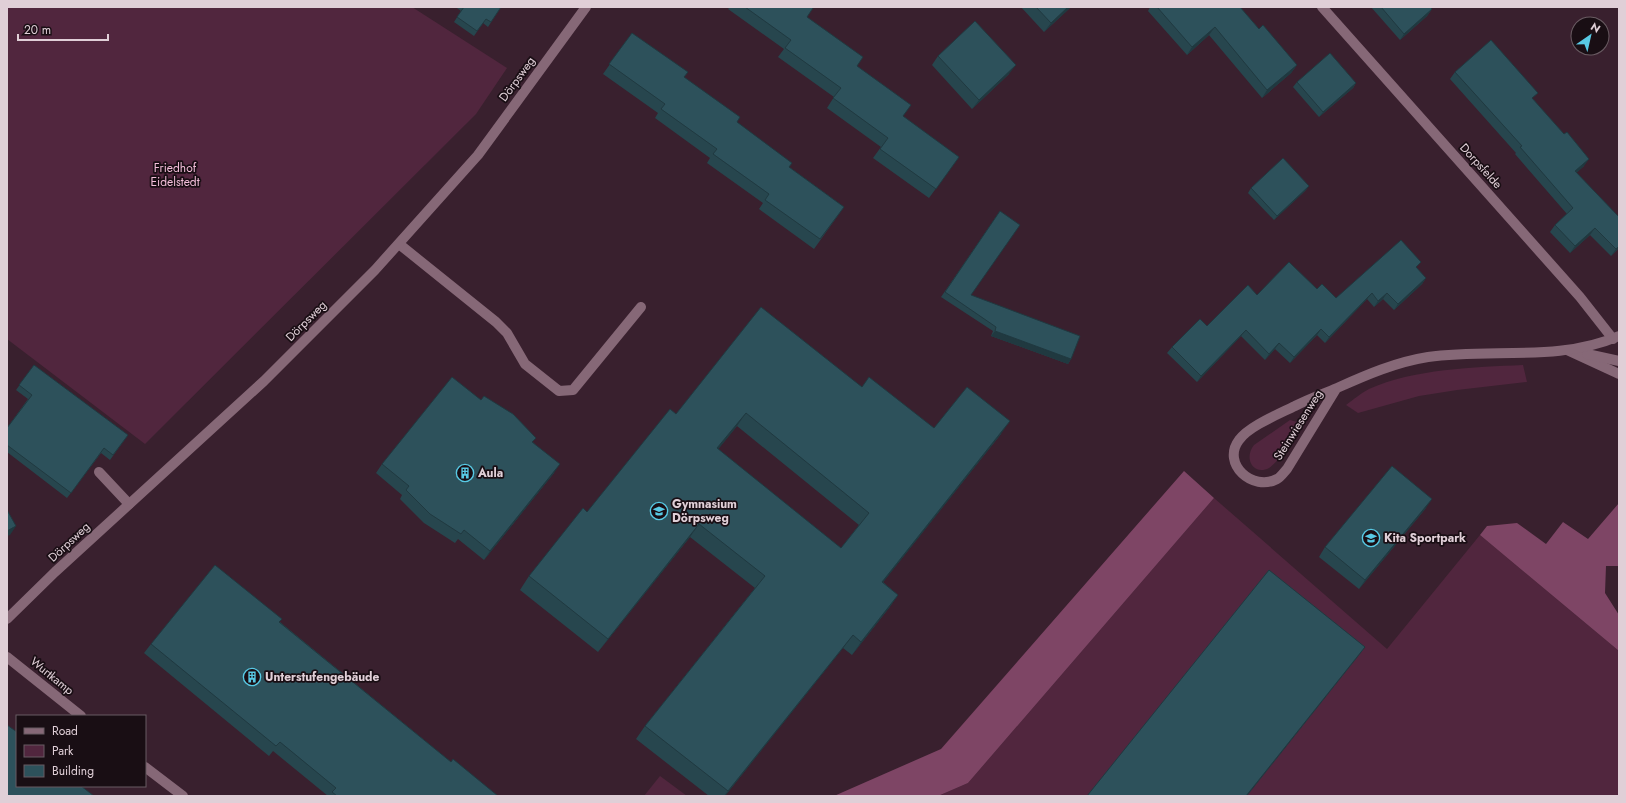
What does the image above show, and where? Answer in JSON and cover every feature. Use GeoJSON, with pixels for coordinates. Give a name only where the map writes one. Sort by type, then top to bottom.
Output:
{"type":"FeatureCollection","features":[{"type":"Feature","properties":{"kind":"street","name":"Dörpsweg"},"geometry":{"type":"LineString","coordinates":[[7,619],[129,504],[264,381],[375,270],[478,155],[586,7]]}},
{"type":"Feature","properties":{"kind":"street","name":"Dorpsfelde"},"geometry":{"type":"LineString","coordinates":[[1322,7],[1616,337]]}},
{"type":"Feature","properties":{"kind":"street"},"geometry":{"type":"LineString","coordinates":[[399,244],[496,322],[506,333],[525,364],[559,391],[573,390],[641,307]]}},
{"type":"Feature","properties":{"kind":"street","name":"Steinwiesenweg"},"geometry":{"type":"LineString","coordinates":[[1336,388],[1287,469],[1278,479],[1266,484],[1253,482],[1242,475],[1235,462],[1234,450],[1238,441],[1247,432],[1296,405],[1374,371],[1428,357],[1567,350],[1616,337]]}},
{"type":"Feature","properties":{"kind":"street","name":"Steinwiesenweg"},"geometry":{"type":"LineString","coordinates":[[1567,350],[1619,361]]}},
{"type":"Feature","properties":{"kind":"street","name":"Steinwiesenweg"},"geometry":{"type":"LineString","coordinates":[[1567,350],[1619,374]]}},
{"type":"Feature","properties":{"kind":"street"},"geometry":{"type":"LineString","coordinates":[[99,472],[129,504]]}},
{"type":"Feature","properties":{"kind":"street","name":"Wurtkamp"},"geometry":{"type":"LineString","coordinates":[[7,657],[80,715]]}},
{"type":"Feature","properties":{"kind":"street"},"geometry":{"type":"LineString","coordinates":[[146,768],[183,796]]}},
{"type":"Feature","properties":{"kind":"green space","name":"Friedhof Eidelstedt"},"geometry":{"type":"Polygon","coordinates":[[[7,7],[412,7],[507,68],[476,114],[145,444],[7,339],[7,7]]]}},
{"type":"Feature","properties":{"kind":"green space"},"geometry":{"type":"Polygon","coordinates":[[[1523,365],[1527,382],[1419,396],[1358,413],[1346,405],[1369,389],[1386,382],[1405,377],[1444,370],[1523,365]]]}},
{"type":"Feature","properties":{"kind":"green space"},"geometry":{"type":"Polygon","coordinates":[[[1290,420],[1297,422],[1299,428],[1281,455],[1269,468],[1259,470],[1255,468],[1250,461],[1251,450],[1254,445],[1290,420]]]}},
{"type":"Feature","properties":{"kind":"green space"},"geometry":{"type":"Polygon","coordinates":[[[1214,498],[1387,649],[1480,535],[1619,651],[1619,796],[938,796],[968,783],[1214,498]]]}},
{"type":"Feature","properties":{"kind":"green space"},"geometry":{"type":"Polygon","coordinates":[[[660,776],[687,796],[644,796],[660,776]]]}},
{"type":"Feature","properties":{"kind":"shaded area"},"geometry":{"type":"Polygon","coordinates":[[[1184,471],[1214,498],[968,783],[938,796],[834,796],[941,749],[1184,471]]]}},
{"type":"Feature","properties":{"kind":"shaded area"},"geometry":{"type":"Polygon","coordinates":[[[1619,503],[1619,566],[1606,566],[1605,593],[1619,615],[1619,651],[1480,535],[1487,526],[1517,523],[1546,544],[1563,522],[1588,539],[1619,503]]]}},
{"type":"Feature","properties":{"kind":"building"},"geometry":{"type":"Polygon","coordinates":[[[464,7],[501,7],[491,22],[486,19],[477,31],[457,17],[464,7]]]}},
{"type":"Feature","properties":{"kind":"building"},"geometry":{"type":"Polygon","coordinates":[[[745,7],[813,7],[807,17],[863,57],[857,66],[911,105],[903,116],[959,157],[936,189],[880,149],[888,138],[833,98],[841,88],[785,48],[791,40],[745,7]]]}},
{"type":"Feature","properties":{"kind":"building"},"geometry":{"type":"Polygon","coordinates":[[[1036,7],[1068,7],[1051,23],[1036,7]]]}},
{"type":"Feature","properties":{"kind":"building"},"geometry":{"type":"Polygon","coordinates":[[[1157,7],[1240,7],[1259,29],[1263,25],[1297,65],[1267,90],[1215,27],[1192,47],[1157,7]]]}},
{"type":"Feature","properties":{"kind":"building"},"geometry":{"type":"Polygon","coordinates":[[[1381,7],[1430,7],[1432,9],[1404,34],[1381,7]]]}},
{"type":"Feature","properties":{"kind":"building"},"geometry":{"type":"Polygon","coordinates":[[[975,21],[1016,65],[979,100],[938,56],[975,21]]]}},
{"type":"Feature","properties":{"kind":"building"},"geometry":{"type":"Polygon","coordinates":[[[632,33],[688,72],[684,77],[740,117],[737,122],[792,163],[789,167],[844,207],[820,239],[765,200],[769,194],[713,154],[717,149],[661,109],[665,104],[609,64],[632,33]]]}},
{"type":"Feature","properties":{"kind":"building"},"geometry":{"type":"Polygon","coordinates":[[[1491,40],[1538,93],[1532,98],[1564,134],[1567,132],[1589,159],[1575,171],[1619,217],[1619,246],[1616,249],[1595,228],[1575,246],[1555,225],[1573,208],[1520,147],[1522,146],[1455,72],[1491,40]]]}},
{"type":"Feature","properties":{"kind":"building"},"geometry":{"type":"Polygon","coordinates":[[[1330,53],[1356,83],[1323,112],[1297,82],[1330,53]]]}},
{"type":"Feature","properties":{"kind":"building"},"geometry":{"type":"Polygon","coordinates":[[[1283,158],[1309,186],[1277,216],[1251,188],[1283,158]]]}},
{"type":"Feature","properties":{"kind":"building"},"geometry":{"type":"Polygon","coordinates":[[[1000,211],[1020,225],[971,295],[1080,336],[1071,359],[995,331],[996,327],[945,292],[1000,211]]]}},
{"type":"Feature","properties":{"kind":"building"},"geometry":{"type":"Polygon","coordinates":[[[1401,240],[1421,262],[1416,267],[1426,278],[1398,304],[1387,293],[1378,301],[1372,293],[1329,337],[1321,329],[1294,357],[1279,343],[1269,354],[1246,330],[1201,376],[1172,347],[1200,319],[1207,326],[1248,285],[1257,295],[1289,262],[1317,289],[1322,284],[1336,298],[1401,240]]]}},
{"type":"Feature","properties":{"kind":"building"},"geometry":{"type":"Polygon","coordinates":[[[761,307],[862,387],[869,377],[934,428],[967,387],[1010,421],[882,582],[898,595],[861,642],[853,635],[728,791],[645,726],[765,576],[699,524],[608,639],[529,576],[583,508],[587,512],[670,409],[676,414],[761,307]],[[746,413],[717,448],[841,548],[869,513],[746,413]]]}},
{"type":"Feature","properties":{"kind":"building"},"geometry":{"type":"Polygon","coordinates":[[[34,365],[128,435],[113,455],[104,448],[71,493],[7,445],[7,428],[32,395],[19,385],[34,365]]]}},
{"type":"Feature","properties":{"kind":"building","name":"Aula"},"geometry":{"type":"Polygon","coordinates":[[[452,377],[481,400],[484,396],[513,414],[536,438],[532,442],[560,464],[490,551],[464,530],[461,534],[430,514],[406,490],[409,486],[382,464],[452,377]]]}},
{"type":"Feature","properties":{"kind":"building"},"geometry":{"type":"Polygon","coordinates":[[[1392,466],[1432,499],[1365,580],[1325,547],[1392,466]]]}},
{"type":"Feature","properties":{"kind":"building"},"geometry":{"type":"Polygon","coordinates":[[[7,510],[16,526],[7,531],[7,510]]]}},
{"type":"Feature","properties":{"kind":"building","name":"Unterstufengebäude"},"geometry":{"type":"Polygon","coordinates":[[[215,565],[282,619],[279,622],[451,762],[453,759],[498,796],[337,796],[332,792],[336,788],[280,742],[276,746],[151,644],[215,565]]]}},
{"type":"Feature","properties":{"kind":"building"},"geometry":{"type":"Polygon","coordinates":[[[1269,570],[1365,647],[1246,796],[1087,796],[1269,570]]]}},
{"type":"Feature","properties":{"kind":"building"},"geometry":{"type":"Polygon","coordinates":[[[7,725],[16,731],[16,787],[82,787],[94,796],[7,796],[7,725]]]}},
{"type":"Feature","properties":{"kind":"place","name":"Aula"},"geometry":{"type":"Point","coordinates":[465,473]}},
{"type":"Feature","properties":{"kind":"place","name":"Gymnasium Dörpsweg"},"geometry":{"type":"Point","coordinates":[659,511]}},
{"type":"Feature","properties":{"kind":"place","name":"Kita Sportpark"},"geometry":{"type":"Point","coordinates":[1371,538]}},
{"type":"Feature","properties":{"kind":"place","name":"Unterstufengebäude"},"geometry":{"type":"Point","coordinates":[252,677]}}]}
